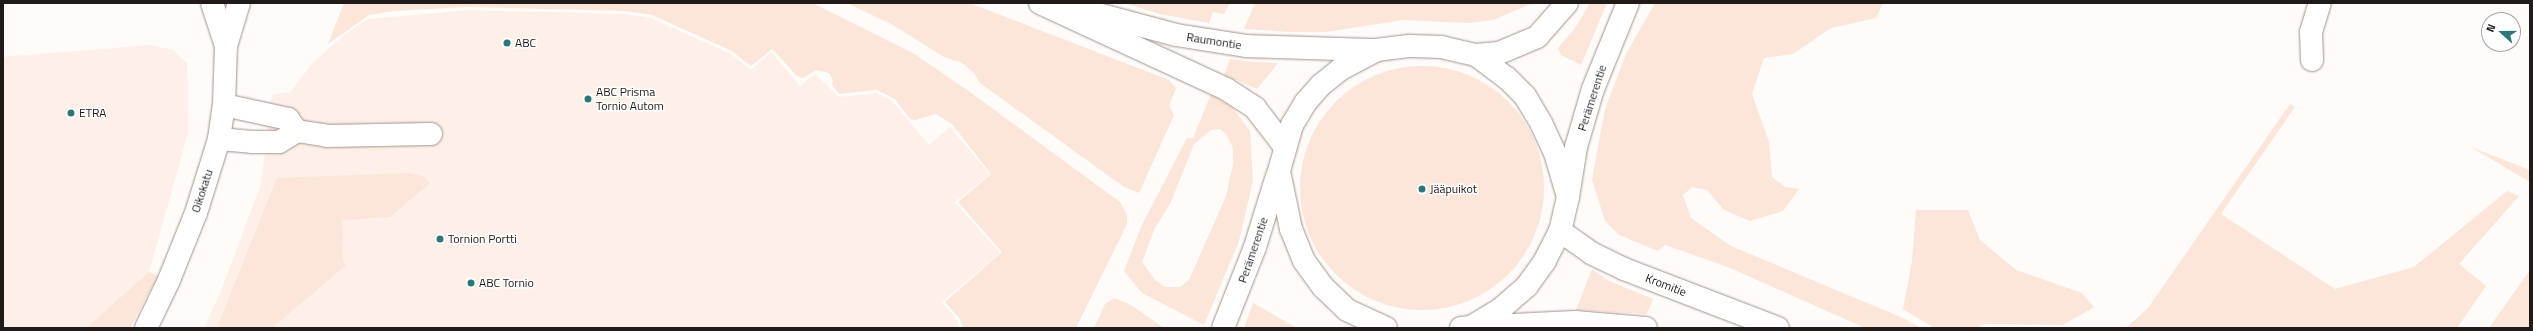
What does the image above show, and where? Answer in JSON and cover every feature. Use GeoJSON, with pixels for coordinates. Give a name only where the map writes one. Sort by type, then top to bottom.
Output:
{"type":"FeatureCollection","features":[{"type":"Feature","properties":{"kind":"main road","name":"Oikokatu"},"geometry":{"type":"LineString","coordinates":[[212,3],[226,46]]}},
{"type":"Feature","properties":{"kind":"main road","name":"Oikokatu"},"geometry":{"type":"LineString","coordinates":[[146,328],[169,280],[196,213],[219,138],[224,105],[226,46],[240,3]]}},
{"type":"Feature","properties":{"kind":"main road"},"geometry":{"type":"LineString","coordinates":[[1040,3],[1226,88],[1255,108],[1285,147]]}},
{"type":"Feature","properties":{"kind":"main road","name":"Raumontie"},"geometry":{"type":"LineString","coordinates":[[1056,3],[1176,35],[1247,46],[1376,50]]}},
{"type":"Feature","properties":{"kind":"main road"},"geometry":{"type":"LineString","coordinates":[[1376,50],[1411,46],[1441,47],[1476,55],[1499,53],[1537,37],[1567,3]]}},
{"type":"Feature","properties":{"kind":"main road","name":"Perämerentie"},"geometry":{"type":"LineString","coordinates":[[1466,327],[1501,309],[1527,286],[1546,261],[1560,231],[1568,197],[1576,147],[1593,89],[1628,3]]}},
{"type":"Feature","properties":{"kind":"main road"},"geometry":{"type":"LineString","coordinates":[[2312,60],[2311,32],[2320,3]]}},
{"type":"Feature","properties":{"kind":"main road","name":"Perämerentie"},"geometry":{"type":"LineString","coordinates":[[1223,328],[1255,247],[1292,125],[1306,102],[1321,85],[1341,69],[1376,50]]}},
{"type":"Feature","properties":{"kind":"main road"},"geometry":{"type":"LineString","coordinates":[[1476,55],[1507,78],[1524,96],[1541,123],[1555,153],[1568,197]]}},
{"type":"Feature","properties":{"kind":"main road"},"geometry":{"type":"LineString","coordinates":[[224,105],[288,119],[297,131]]}},
{"type":"Feature","properties":{"kind":"main road"},"geometry":{"type":"LineString","coordinates":[[219,138],[252,142],[279,142],[297,131],[327,136],[431,134]]}},
{"type":"Feature","properties":{"kind":"main road"},"geometry":{"type":"LineString","coordinates":[[1279,171],[1289,222],[1304,261],[1323,287],[1347,310],[1386,328]]}},
{"type":"Feature","properties":{"kind":"main road","name":"Kromitie"},"geometry":{"type":"LineString","coordinates":[[1560,231],[1591,253],[1624,269],[1778,328]]}},
{"type":"Feature","properties":{"kind":"main road"},"geometry":{"type":"LineString","coordinates":[[1466,327],[1575,322],[1646,328]]}},
{"type":"Feature","properties":{"kind":"shaded area"},"geometry":{"type":"Polygon","coordinates":[[[344,3],[812,3],[913,53],[970,92],[1120,202],[1127,215],[1127,224],[1076,328],[963,328],[960,319],[945,302],[1002,252],[958,202],[991,174],[952,124],[936,114],[915,120],[910,119],[895,99],[877,90],[839,94],[832,85],[833,80],[829,73],[816,70],[803,78],[797,76],[772,49],[751,66],[732,51],[652,15],[626,11],[466,7],[394,11],[369,15],[328,44],[344,3]]]}},
{"type":"Feature","properties":{"kind":"shaded area"},"geometry":{"type":"Polygon","coordinates":[[[847,3],[969,3],[1169,80],[1176,88],[1169,106],[1174,115],[1139,193],[1124,187],[980,83],[973,72],[962,63],[944,57],[893,25],[847,3]]]}},
{"type":"Feature","properties":{"kind":"shaded area"},"geometry":{"type":"Polygon","coordinates":[[[1125,3],[1230,3],[1224,14],[1213,12],[1209,23],[1159,14],[1125,3]]]}},
{"type":"Feature","properties":{"kind":"shaded area"},"geometry":{"type":"Polygon","coordinates":[[[1255,3],[1533,3],[1493,20],[1468,23],[1403,20],[1326,32],[1289,32],[1244,29],[1255,3]]]}},
{"type":"Feature","properties":{"kind":"shaded area"},"geometry":{"type":"Polygon","coordinates":[[[1590,3],[1607,3],[1581,65],[1561,55],[1558,48],[1575,28],[1590,3]]]}},
{"type":"Feature","properties":{"kind":"shaded area"},"geometry":{"type":"Polygon","coordinates":[[[1655,3],[1883,3],[1876,18],[1831,28],[1793,54],[1764,58],[1752,94],[1769,142],[1772,177],[1785,187],[1799,189],[1783,211],[1750,221],[1724,210],[1707,190],[1692,187],[1683,195],[1691,218],[1731,246],[1903,318],[1921,328],[1865,328],[1728,267],[1665,245],[1658,251],[1619,235],[1605,221],[1592,180],[1605,109],[1626,54],[1655,3]]]}},
{"type":"Feature","properties":{"kind":"shaded area"},"geometry":{"type":"Polygon","coordinates":[[[467,10],[626,14],[651,18],[731,54],[751,70],[771,52],[800,86],[815,74],[839,97],[877,93],[891,100],[929,145],[950,127],[990,174],[955,202],[1000,253],[942,302],[957,320],[960,328],[204,328],[221,291],[261,184],[272,95],[290,92],[313,63],[345,34],[368,19],[467,10]]]}},
{"type":"Feature","properties":{"kind":"shaded area"},"geometry":{"type":"Polygon","coordinates":[[[150,45],[173,50],[187,63],[188,133],[149,272],[86,328],[3,328],[3,57],[150,45]]]}},
{"type":"Feature","properties":{"kind":"shaded area"},"geometry":{"type":"Polygon","coordinates":[[[1230,59],[1278,63],[1257,89],[1224,75],[1230,59]]]}},
{"type":"Feature","properties":{"kind":"shaded area"},"geometry":{"type":"Polygon","coordinates":[[[1410,66],[1434,66],[1458,71],[1480,80],[1500,93],[1509,101],[1524,120],[1535,141],[1542,164],[1544,188],[1542,212],[1535,235],[1524,256],[1509,275],[1500,283],[1480,296],[1458,305],[1434,310],[1410,310],[1386,305],[1364,296],[1344,283],[1327,266],[1314,246],[1305,224],[1300,200],[1300,176],[1305,152],[1314,130],[1327,110],[1344,93],[1364,80],[1386,71],[1410,66]]]}},
{"type":"Feature","properties":{"kind":"shaded area"},"geometry":{"type":"Polygon","coordinates":[[[1211,94],[1232,107],[1250,131],[1253,181],[1239,241],[1204,325],[1142,293],[1124,271],[1141,227],[1187,138],[1193,138],[1211,94]],[[1220,129],[1211,130],[1194,144],[1170,204],[1155,228],[1142,262],[1155,280],[1165,287],[1180,287],[1189,280],[1226,196],[1233,164],[1233,148],[1226,134],[1220,129]]]}},
{"type":"Feature","properties":{"kind":"shaded area"},"geometry":{"type":"Polygon","coordinates":[[[2290,104],[2295,107],[2221,214],[2335,289],[2414,267],[2507,191],[2519,196],[2459,264],[2486,286],[2457,328],[2126,328],[2148,308],[2290,104]]]}},
{"type":"Feature","properties":{"kind":"shaded area"},"geometry":{"type":"Polygon","coordinates":[[[2471,147],[2530,170],[2530,182],[2518,175],[2471,147]]]}},
{"type":"Feature","properties":{"kind":"shaded area"},"geometry":{"type":"Polygon","coordinates":[[[409,173],[422,176],[430,183],[390,217],[342,220],[343,261],[346,265],[272,328],[217,328],[277,178],[409,173]]]}},
{"type":"Feature","properties":{"kind":"shaded area"},"geometry":{"type":"Polygon","coordinates":[[[1916,210],[1968,210],[1980,240],[2016,270],[2082,293],[2094,307],[2063,325],[1985,324],[1976,328],[1934,328],[1903,309],[1912,261],[1916,210]]]}},
{"type":"Feature","properties":{"kind":"shaded area"},"geometry":{"type":"Polygon","coordinates":[[[1592,269],[1607,280],[1653,299],[1647,314],[1576,310],[1592,269]]]}},
{"type":"Feature","properties":{"kind":"shaded area"},"geometry":{"type":"Polygon","coordinates":[[[2530,270],[2530,328],[2489,328],[2530,270]]]}},
{"type":"Feature","properties":{"kind":"shaded area"},"geometry":{"type":"Polygon","coordinates":[[[149,272],[158,276],[130,328],[86,328],[149,272]]]}},
{"type":"Feature","properties":{"kind":"shaded area"},"geometry":{"type":"Polygon","coordinates":[[[1114,298],[1131,305],[1164,328],[1094,328],[1105,304],[1114,298]]]}},
{"type":"Feature","properties":{"kind":"shaded area"},"geometry":{"type":"Polygon","coordinates":[[[1253,303],[1297,328],[1244,328],[1253,303]]]}},
{"type":"Feature","properties":{"kind":"place","name":"ABC"},"geometry":{"type":"Point","coordinates":[507,43]}},
{"type":"Feature","properties":{"kind":"place","name":"ABC Prisma Tornio Autom"},"geometry":{"type":"Point","coordinates":[588,99]}},
{"type":"Feature","properties":{"kind":"place","name":"ETRA"},"geometry":{"type":"Point","coordinates":[71,113]}},
{"type":"Feature","properties":{"kind":"place","name":"Jääpuikot"},"geometry":{"type":"Point","coordinates":[1422,189]}},
{"type":"Feature","properties":{"kind":"place","name":"Tornion Portti"},"geometry":{"type":"Point","coordinates":[440,239]}},
{"type":"Feature","properties":{"kind":"place","name":"ABC Tornio"},"geometry":{"type":"Point","coordinates":[471,283]}}]}
